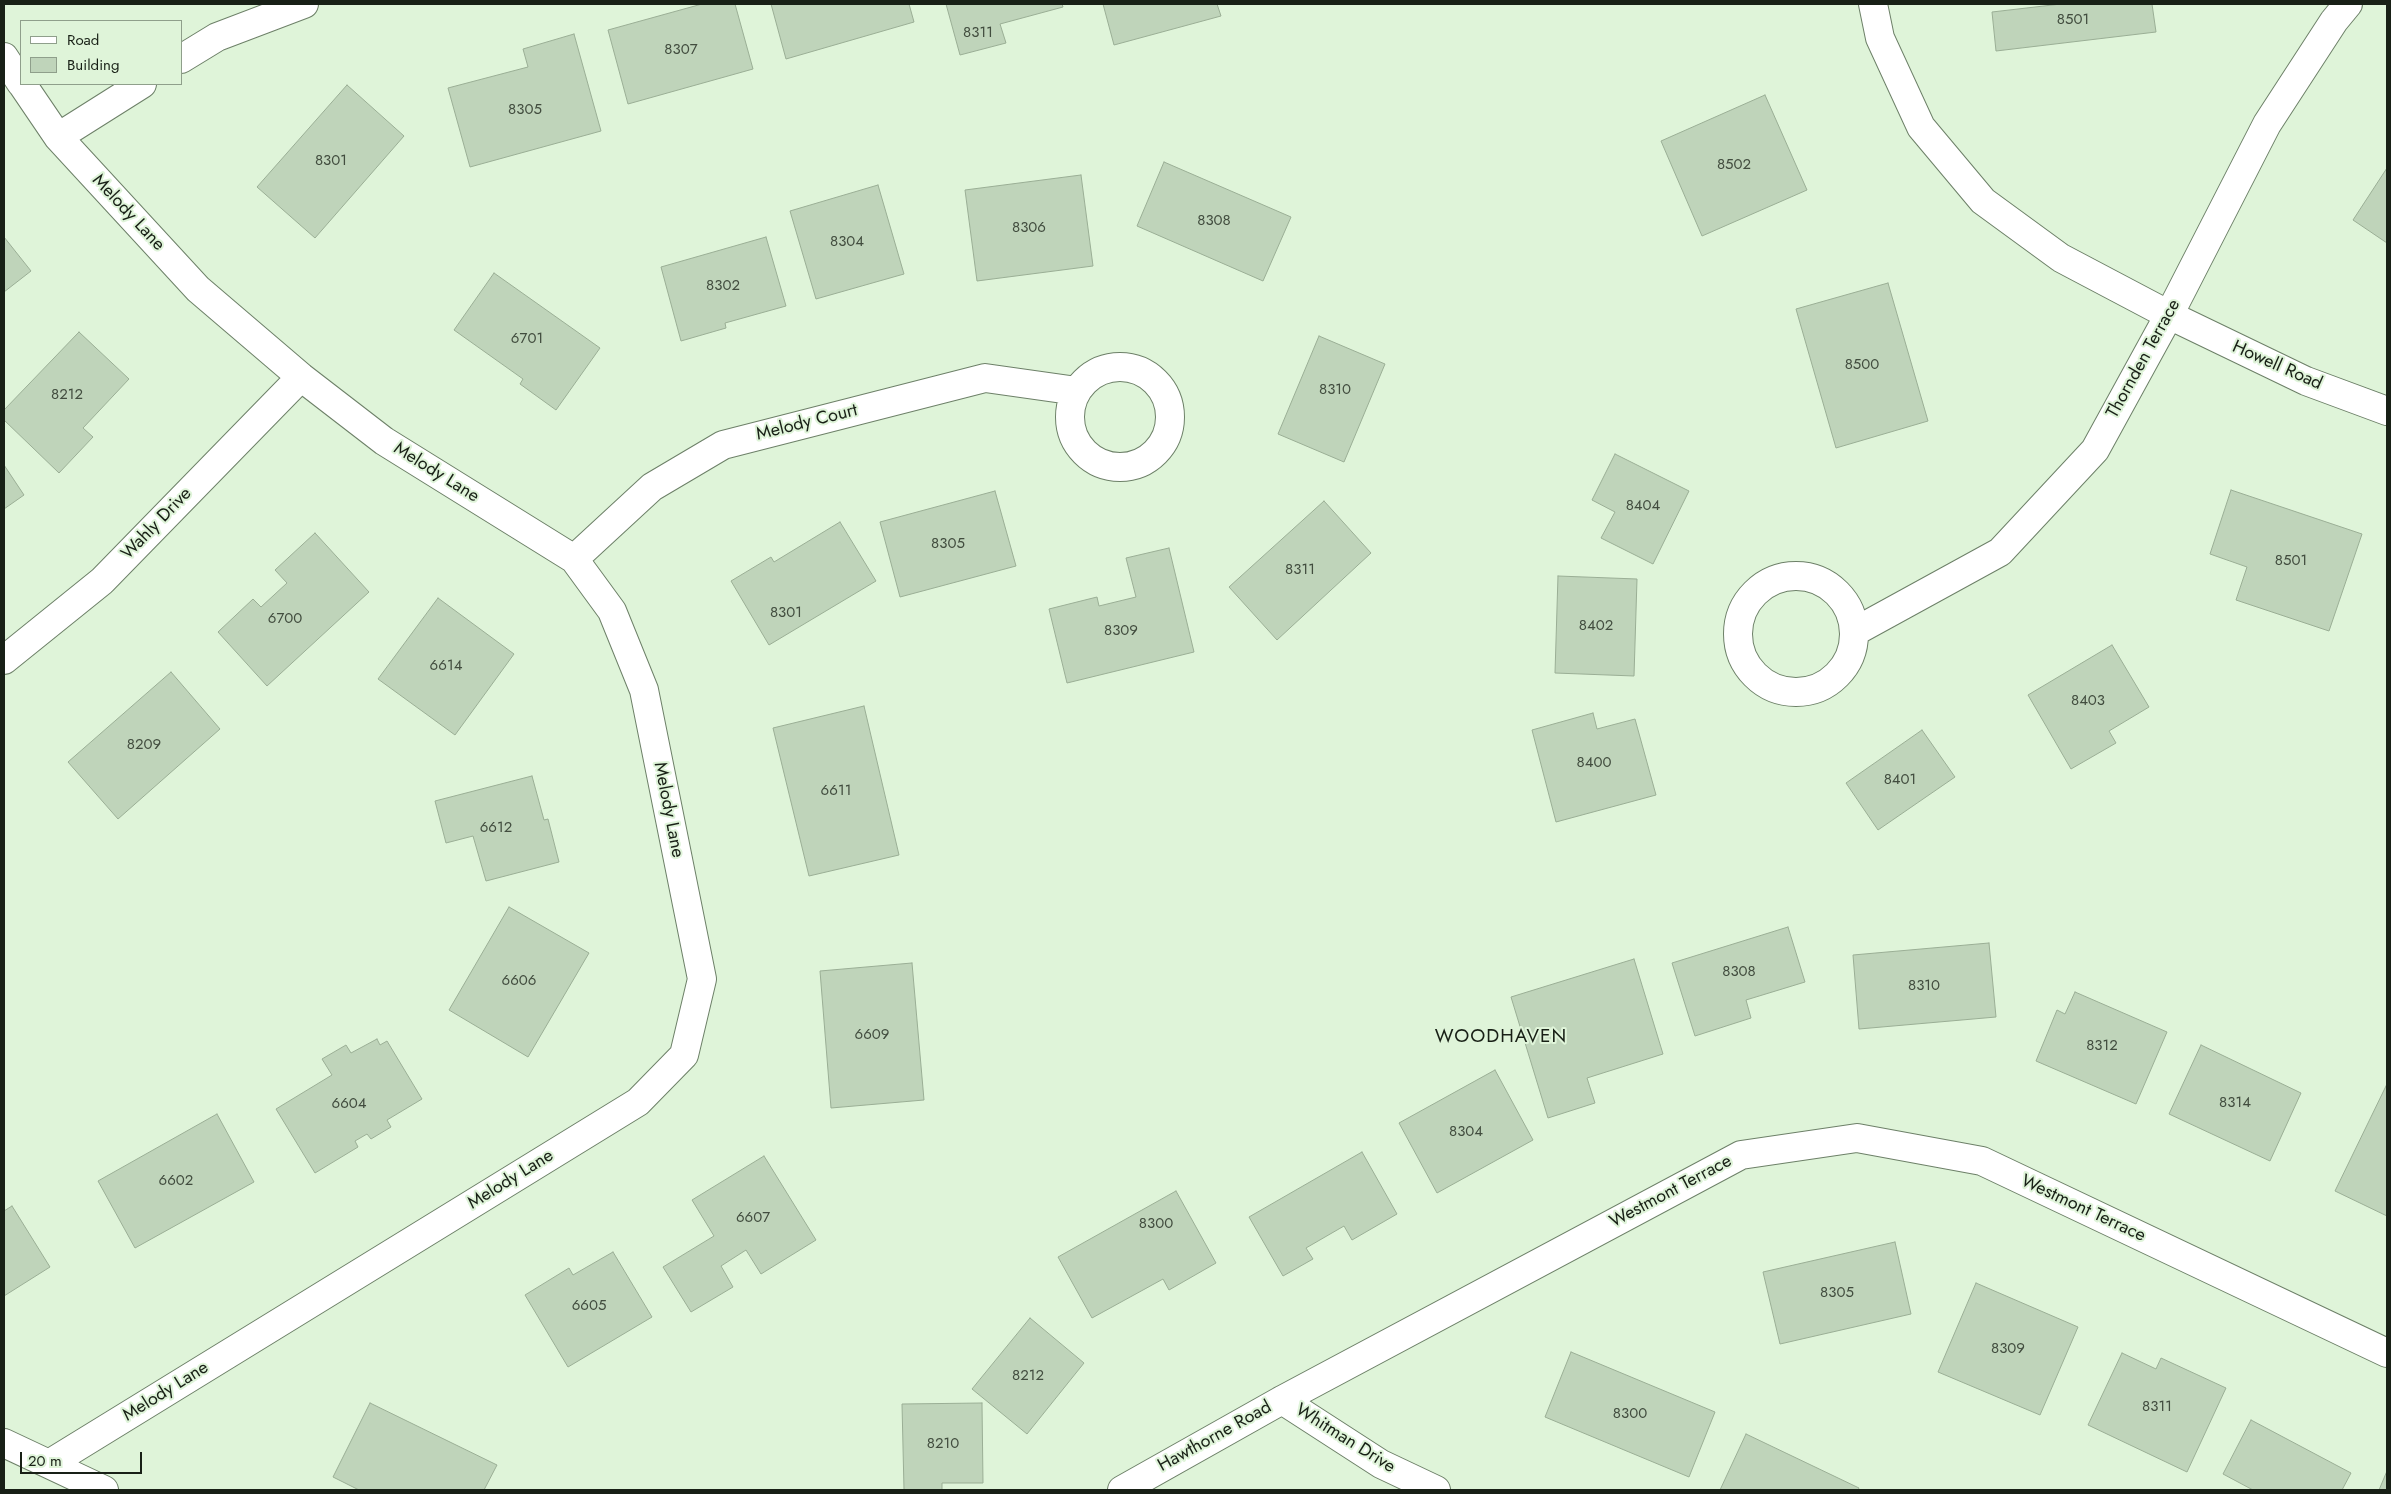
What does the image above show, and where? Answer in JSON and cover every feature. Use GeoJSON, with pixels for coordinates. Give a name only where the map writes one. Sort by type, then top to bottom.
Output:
{"type":"FeatureCollection","features":[{"type":"Feature","properties":{"kind":"street"},"geometry":{"type":"LineString","coordinates":[[182,58],[217,37],[304,4]]}},
{"type":"Feature","properties":{"kind":"street","name":"Howell Road"},"geometry":{"type":"LineString","coordinates":[[1873,4],[1880,38],[1921,126],[1983,201],[2061,258],[2169,315],[2306,381],[2387,411]]}},
{"type":"Feature","properties":{"kind":"street","name":"Thornden Terrace"},"geometry":{"type":"LineString","coordinates":[[1854,632],[2000,552],[2095,450],[2169,315],[2267,124],[2334,21],[2348,4]]}},
{"type":"Feature","properties":{"kind":"street","name":"Melody Lane"},"geometry":{"type":"LineString","coordinates":[[4,57],[20,80]]}},
{"type":"Feature","properties":{"kind":"street","name":"Melody Lane"},"geometry":{"type":"LineString","coordinates":[[23,85],[58,137],[198,289],[301,377],[384,441],[574,559],[612,611],[644,690],[702,979],[684,1056],[638,1102],[49,1464]]}},
{"type":"Feature","properties":{"kind":"street"},"geometry":{"type":"LineString","coordinates":[[58,137],[140,85]]}},
{"type":"Feature","properties":{"kind":"street","name":"Wahly Drive"},"geometry":{"type":"LineString","coordinates":[[4,660],[102,581],[301,377]]}},
{"type":"Feature","properties":{"kind":"street","name":"Melody Court"},"geometry":{"type":"LineString","coordinates":[[574,559],[652,486],[723,445],[985,378],[1077,391]]}},
{"type":"Feature","properties":{"kind":"street"},"geometry":{"type":"LineString","coordinates":[[1790,576],[1809,577],[1826,584],[1839,596],[1850,613],[1854,632],[1852,652],[1842,670],[1828,684],[1809,692],[1790,693],[1770,687],[1754,675],[1742,658],[1738,640],[1738,622],[1746,605],[1757,591],[1772,581],[1790,576]]}},
{"type":"Feature","properties":{"kind":"street","name":"Westmont Terrace"},"geometry":{"type":"LineString","coordinates":[[1282,1400],[1741,1155],[1857,1138],[1982,1161],[2387,1353]]}},
{"type":"Feature","properties":{"kind":"street","name":"Hawthorne Road"},"geometry":{"type":"LineString","coordinates":[[1122,1490],[1282,1400]]}},
{"type":"Feature","properties":{"kind":"street","name":"Whitman Drive"},"geometry":{"type":"LineString","coordinates":[[1282,1400],[1381,1464],[1436,1490]]}},
{"type":"Feature","properties":{"kind":"street"},"geometry":{"type":"LineString","coordinates":[[4,1443],[104,1490]]}},
{"type":"Feature","properties":{"kind":"building"},"geometry":{"type":"Polygon","coordinates":[[[702,4],[735,4],[753,69],[628,104],[608,30],[702,4]]]}},
{"type":"Feature","properties":{"kind":"building"},"geometry":{"type":"Polygon","coordinates":[[[771,4],[909,4],[914,22],[786,59],[771,4]]]}},
{"type":"Feature","properties":{"kind":"building"},"geometry":{"type":"Polygon","coordinates":[[[946,4],[1062,4],[1063,7],[1000,24],[1006,43],[960,55],[946,4]]]}},
{"type":"Feature","properties":{"kind":"building"},"geometry":{"type":"Polygon","coordinates":[[[1103,4],[1217,4],[1221,16],[1114,45],[1103,4]]]}},
{"type":"Feature","properties":{"kind":"building"},"geometry":{"type":"Polygon","coordinates":[[[2061,4],[2152,4],[2156,32],[1996,51],[1992,12],[2061,4]]]}},
{"type":"Feature","properties":{"kind":"building"},"geometry":{"type":"Polygon","coordinates":[[[574,34],[601,131],[470,167],[448,88],[528,67],[523,49],[574,34]]]}},
{"type":"Feature","properties":{"kind":"building"},"geometry":{"type":"Polygon","coordinates":[[[347,85],[404,136],[315,238],[257,187],[347,85]]]}},
{"type":"Feature","properties":{"kind":"building"},"geometry":{"type":"Polygon","coordinates":[[[1765,95],[1807,190],[1702,236],[1661,141],[1765,95]]]}},
{"type":"Feature","properties":{"kind":"building"},"geometry":{"type":"Polygon","coordinates":[[[1164,162],[1291,217],[1263,281],[1137,226],[1164,162]]]}},
{"type":"Feature","properties":{"kind":"building"},"geometry":{"type":"Polygon","coordinates":[[[2387,168],[2387,243],[2353,220],[2387,168]]]}},
{"type":"Feature","properties":{"kind":"building"},"geometry":{"type":"Polygon","coordinates":[[[1081,175],[1093,266],[977,281],[965,190],[1081,175]]]}},
{"type":"Feature","properties":{"kind":"building"},"geometry":{"type":"Polygon","coordinates":[[[878,185],[904,274],[816,299],[790,211],[878,185]]]}},
{"type":"Feature","properties":{"kind":"building"},"geometry":{"type":"Polygon","coordinates":[[[4,237],[31,271],[4,292],[4,237]]]}},
{"type":"Feature","properties":{"kind":"building"},"geometry":{"type":"Polygon","coordinates":[[[766,237],[786,306],[725,323],[726,328],[681,341],[661,267],[766,237]]]}},
{"type":"Feature","properties":{"kind":"building"},"geometry":{"type":"Polygon","coordinates":[[[494,273],[600,348],[556,410],[520,384],[523,379],[454,330],[494,273]]]}},
{"type":"Feature","properties":{"kind":"building"},"geometry":{"type":"Polygon","coordinates":[[[1888,283],[1928,421],[1836,448],[1796,309],[1888,283]]]}},
{"type":"Feature","properties":{"kind":"building"},"geometry":{"type":"Polygon","coordinates":[[[79,332],[129,379],[83,428],[93,437],[59,473],[4,420],[4,410],[79,332]]]}},
{"type":"Feature","properties":{"kind":"building"},"geometry":{"type":"Polygon","coordinates":[[[1319,336],[1385,364],[1344,462],[1278,434],[1319,336]]]}},
{"type":"Feature","properties":{"kind":"building"},"geometry":{"type":"Polygon","coordinates":[[[1615,454],[1689,491],[1653,564],[1601,538],[1615,512],[1592,500],[1615,454]]]}},
{"type":"Feature","properties":{"kind":"building"},"geometry":{"type":"Polygon","coordinates":[[[4,465],[24,495],[4,509],[4,465]]]}},
{"type":"Feature","properties":{"kind":"building"},"geometry":{"type":"Polygon","coordinates":[[[2231,490],[2362,534],[2329,631],[2236,600],[2247,567],[2210,554],[2231,490]]]}},
{"type":"Feature","properties":{"kind":"building"},"geometry":{"type":"Polygon","coordinates":[[[995,491],[1016,566],[900,597],[880,522],[995,491]]]}},
{"type":"Feature","properties":{"kind":"building"},"geometry":{"type":"Polygon","coordinates":[[[1324,501],[1371,553],[1277,640],[1229,587],[1324,501]]]}},
{"type":"Feature","properties":{"kind":"building"},"geometry":{"type":"Polygon","coordinates":[[[840,522],[876,581],[769,645],[731,581],[771,557],[774,562],[840,522]]]}},
{"type":"Feature","properties":{"kind":"building"},"geometry":{"type":"Polygon","coordinates":[[[315,533],[369,592],[267,686],[218,632],[253,599],[261,607],[287,583],[275,570],[315,533]]]}},
{"type":"Feature","properties":{"kind":"building"},"geometry":{"type":"Polygon","coordinates":[[[1169,548],[1194,652],[1067,683],[1049,609],[1097,597],[1099,606],[1136,597],[1126,558],[1169,548]]]}},
{"type":"Feature","properties":{"kind":"building"},"geometry":{"type":"Polygon","coordinates":[[[1558,576],[1637,579],[1634,676],[1555,673],[1558,576]]]}},
{"type":"Feature","properties":{"kind":"building"},"geometry":{"type":"Polygon","coordinates":[[[438,598],[514,654],[455,735],[378,679],[438,598]]]}},
{"type":"Feature","properties":{"kind":"building"},"geometry":{"type":"Polygon","coordinates":[[[2112,645],[2149,707],[2109,731],[2116,743],[2071,769],[2028,695],[2112,645]]]}},
{"type":"Feature","properties":{"kind":"building"},"geometry":{"type":"Polygon","coordinates":[[[171,672],[220,729],[118,819],[68,762],[171,672]]]}},
{"type":"Feature","properties":{"kind":"building"},"geometry":{"type":"Polygon","coordinates":[[[864,706],[899,855],[809,876],[773,728],[864,706]]]}},
{"type":"Feature","properties":{"kind":"building"},"geometry":{"type":"Polygon","coordinates":[[[1593,713],[1597,729],[1635,719],[1656,795],[1556,822],[1532,730],[1593,713]]]}},
{"type":"Feature","properties":{"kind":"building"},"geometry":{"type":"Polygon","coordinates":[[[1922,730],[1955,777],[1878,830],[1846,783],[1922,730]]]}},
{"type":"Feature","properties":{"kind":"building"},"geometry":{"type":"Polygon","coordinates":[[[532,776],[544,820],[548,819],[559,862],[486,881],[473,836],[446,843],[435,801],[532,776]]]}},
{"type":"Feature","properties":{"kind":"building"},"geometry":{"type":"Polygon","coordinates":[[[509,907],[589,953],[528,1057],[449,1010],[509,907]]]}},
{"type":"Feature","properties":{"kind":"building"},"geometry":{"type":"Polygon","coordinates":[[[1788,927],[1805,982],[1746,1000],[1751,1018],[1695,1036],[1672,963],[1788,927]]]}},
{"type":"Feature","properties":{"kind":"building"},"geometry":{"type":"Polygon","coordinates":[[[1989,943],[1996,1017],[1859,1029],[1853,955],[1989,943]]]}},
{"type":"Feature","properties":{"kind":"building"},"geometry":{"type":"Polygon","coordinates":[[[1634,959],[1663,1054],[1587,1078],[1595,1103],[1548,1118],[1511,997],[1634,959]]]}},
{"type":"Feature","properties":{"kind":"building"},"geometry":{"type":"Polygon","coordinates":[[[912,963],[924,1100],[831,1108],[820,971],[912,963]]]}},
{"type":"Feature","properties":{"kind":"building"},"geometry":{"type":"Polygon","coordinates":[[[2075,992],[2167,1032],[2136,1104],[2036,1061],[2057,1010],[2065,1014],[2075,992]]]}},
{"type":"Feature","properties":{"kind":"building"},"geometry":{"type":"Polygon","coordinates":[[[377,1039],[380,1045],[387,1041],[422,1099],[387,1120],[391,1127],[371,1139],[367,1134],[355,1141],[358,1147],[315,1173],[276,1109],[332,1075],[322,1059],[346,1045],[351,1053],[377,1039]]]}},
{"type":"Feature","properties":{"kind":"building"},"geometry":{"type":"Polygon","coordinates":[[[2201,1045],[2301,1093],[2270,1161],[2169,1114],[2201,1045]]]}},
{"type":"Feature","properties":{"kind":"building"},"geometry":{"type":"Polygon","coordinates":[[[1495,1070],[1533,1140],[1437,1193],[1399,1123],[1495,1070]]]}},
{"type":"Feature","properties":{"kind":"building"},"geometry":{"type":"Polygon","coordinates":[[[2387,1084],[2387,1216],[2335,1191],[2387,1084]]]}},
{"type":"Feature","properties":{"kind":"building"},"geometry":{"type":"Polygon","coordinates":[[[217,1114],[254,1182],[135,1248],[98,1181],[217,1114]]]}},
{"type":"Feature","properties":{"kind":"building"},"geometry":{"type":"Polygon","coordinates":[[[1362,1152],[1397,1214],[1352,1240],[1344,1226],[1306,1248],[1313,1259],[1283,1276],[1249,1217],[1362,1152]]]}},
{"type":"Feature","properties":{"kind":"building"},"geometry":{"type":"Polygon","coordinates":[[[764,1156],[816,1240],[761,1274],[746,1250],[721,1266],[733,1287],[691,1312],[663,1267],[714,1236],[692,1200],[764,1156]]]}},
{"type":"Feature","properties":{"kind":"building"},"geometry":{"type":"Polygon","coordinates":[[[1176,1191],[1216,1263],[1169,1290],[1163,1279],[1092,1318],[1058,1257],[1176,1191]]]}},
{"type":"Feature","properties":{"kind":"building"},"geometry":{"type":"Polygon","coordinates":[[[12,1206],[50,1267],[4,1296],[4,1211],[12,1206]]]}},
{"type":"Feature","properties":{"kind":"building"},"geometry":{"type":"Polygon","coordinates":[[[1895,1242],[1911,1314],[1780,1344],[1763,1272],[1895,1242]]]}},
{"type":"Feature","properties":{"kind":"building"},"geometry":{"type":"Polygon","coordinates":[[[613,1252],[652,1317],[568,1367],[525,1295],[569,1268],[573,1275],[613,1252]]]}},
{"type":"Feature","properties":{"kind":"building"},"geometry":{"type":"Polygon","coordinates":[[[1976,1283],[2078,1327],[2040,1415],[1938,1372],[1976,1283]]]}},
{"type":"Feature","properties":{"kind":"building"},"geometry":{"type":"Polygon","coordinates":[[[1030,1318],[1084,1363],[1027,1434],[972,1389],[1030,1318]]]}},
{"type":"Feature","properties":{"kind":"building"},"geometry":{"type":"Polygon","coordinates":[[[1571,1352],[1715,1412],[1689,1477],[1545,1417],[1571,1352]]]}},
{"type":"Feature","properties":{"kind":"building"},"geometry":{"type":"Polygon","coordinates":[[[2122,1353],[2156,1369],[2161,1358],[2226,1388],[2187,1472],[2088,1425],[2122,1353]]]}},
{"type":"Feature","properties":{"kind":"building"},"geometry":{"type":"Polygon","coordinates":[[[370,1403],[497,1465],[484,1490],[359,1490],[333,1477],[370,1403]]]}},
{"type":"Feature","properties":{"kind":"building"},"geometry":{"type":"Polygon","coordinates":[[[982,1403],[983,1483],[942,1483],[942,1490],[904,1490],[902,1404],[982,1403]]]}},
{"type":"Feature","properties":{"kind":"building"},"geometry":{"type":"Polygon","coordinates":[[[2251,1420],[2351,1473],[2342,1490],[2253,1490],[2223,1474],[2251,1420]]]}},
{"type":"Feature","properties":{"kind":"building"},"geometry":{"type":"Polygon","coordinates":[[[1746,1434],[1859,1488],[1858,1490],[1720,1490],[1746,1434]]]}},
{"type":"Feature","properties":{"kind":"building"},"geometry":{"type":"Polygon","coordinates":[[[2387,1471],[2387,1490],[2379,1490],[2387,1471]]]}},
{"type":"Feature","properties":{"kind":"district","name":"WOODHAVEN"},"geometry":{"type":"Point","coordinates":[1501,1037]}}]}
